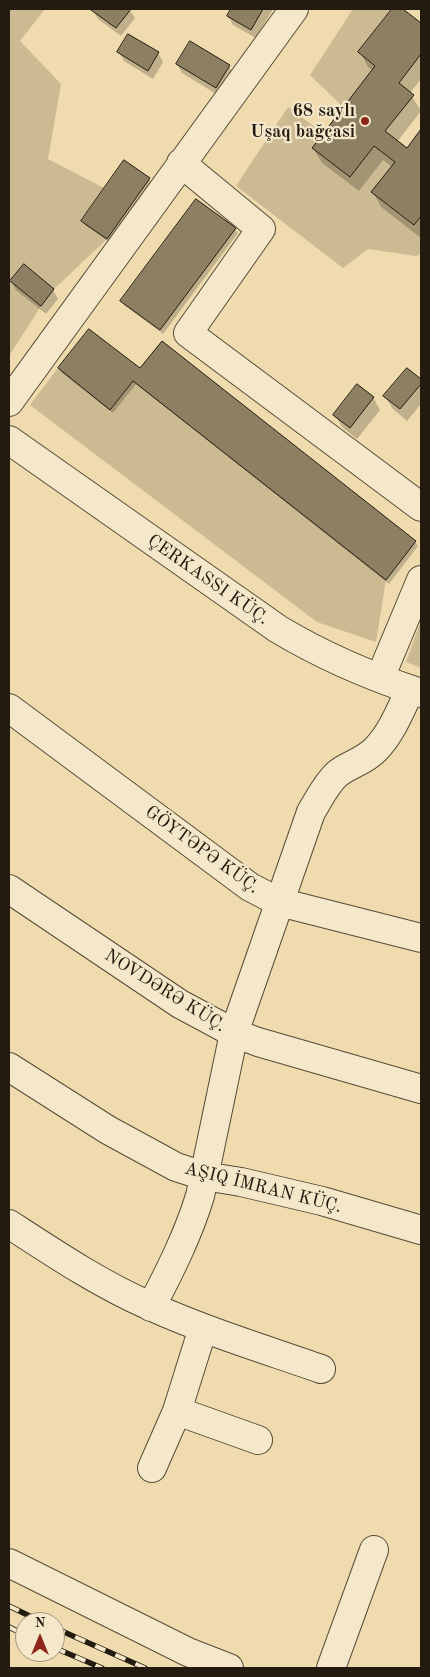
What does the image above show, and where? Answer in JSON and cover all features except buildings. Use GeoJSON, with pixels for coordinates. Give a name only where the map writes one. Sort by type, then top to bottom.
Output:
{"type":"FeatureCollection","features":[{"type":"Feature","properties":{"kind":"street"},"geometry":{"type":"LineString","coordinates":[[9,402],[294,9]]}},
{"type":"Feature","properties":{"kind":"street"},"geometry":{"type":"LineString","coordinates":[[181,163],[261,229],[188,333],[421,507]]}},
{"type":"Feature","properties":{"kind":"street"},"geometry":{"type":"LineString","coordinates":[[9,440],[278,628],[304,644],[415,692],[390,732],[375,750],[362,761],[338,773],[327,785],[311,812],[234,1033],[194,1218],[176,1259],[151,1307]]}},
{"type":"Feature","properties":{"kind":"street"},"geometry":{"type":"LineString","coordinates":[[380,678],[421,580]]}},
{"type":"Feature","properties":{"kind":"street","name":"GÖYTƏPƏ KÜÇ."},"geometry":{"type":"LineString","coordinates":[[9,708],[250,887],[279,902],[421,938]]}},
{"type":"Feature","properties":{"kind":"street","name":"NOVDƏRƏ KÜÇ."},"geometry":{"type":"LineString","coordinates":[[9,889],[180,1004],[234,1033],[258,1042],[421,1088]]}},
{"type":"Feature","properties":{"kind":"street"},"geometry":{"type":"LineString","coordinates":[[9,1067],[108,1130],[176,1167],[204,1176],[241,1182],[322,1201],[421,1230]]}},
{"type":"Feature","properties":{"kind":"street"},"geometry":{"type":"LineString","coordinates":[[9,1224],[73,1265],[151,1307],[203,1328],[321,1369]]}},
{"type":"Feature","properties":{"kind":"street"},"geometry":{"type":"LineString","coordinates":[[152,1468],[177,1411],[203,1328]]}},
{"type":"Feature","properties":{"kind":"street"},"geometry":{"type":"LineString","coordinates":[[177,1411],[258,1440]]}},
{"type":"Feature","properties":{"kind":"street"},"geometry":{"type":"LineString","coordinates":[[331,1668],[374,1550]]}},
{"type":"Feature","properties":{"kind":"street"},"geometry":{"type":"LineString","coordinates":[[9,1562],[188,1652],[229,1668]]}},
{"type":"Feature","properties":{"kind":"shaded area"},"geometry":{"type":"Polygon","coordinates":[[[9,9],[45,9],[20,41],[61,84],[48,159],[104,188],[81,220],[107,239],[54,289],[24,264],[10,281],[41,306],[9,356],[9,9]]]}},
{"type":"Feature","properties":{"kind":"shaded area"},"geometry":{"type":"Polygon","coordinates":[[[353,9],[392,9],[358,52],[375,66],[343,107],[310,75],[353,9]]]}},
{"type":"Feature","properties":{"kind":"shaded area"},"geometry":{"type":"Polygon","coordinates":[[[288,107],[323,133],[312,148],[349,176],[374,146],[395,162],[371,192],[414,225],[421,216],[421,254],[416,256],[368,249],[343,268],[236,186],[288,107]]]}},
{"type":"Feature","properties":{"kind":"shaded area"},"geometry":{"type":"Polygon","coordinates":[[[58,368],[110,410],[133,381],[386,580],[376,642],[317,622],[30,405],[58,368]]]}},
{"type":"Feature","properties":{"kind":"shaded area"},"geometry":{"type":"Polygon","coordinates":[[[421,620],[421,668],[406,662],[421,620]]]}},
{"type":"Feature","properties":{"kind":"railway"},"geometry":{"type":"LineString","coordinates":[[9,1606],[21,1612]]}},
{"type":"Feature","properties":{"kind":"railway"},"geometry":{"type":"LineString","coordinates":[[9,1627],[15,1630]]}},
{"type":"Feature","properties":{"kind":"railway"},"geometry":{"type":"LineString","coordinates":[[65,1632],[145,1668]]}},
{"type":"Feature","properties":{"kind":"railway"},"geometry":{"type":"LineString","coordinates":[[65,1652],[102,1668]]}},
{"type":"Feature","properties":{"kind":"place","name":"68 saylı Uşaq bağçasi"},"geometry":{"type":"Point","coordinates":[365,121]}}]}
